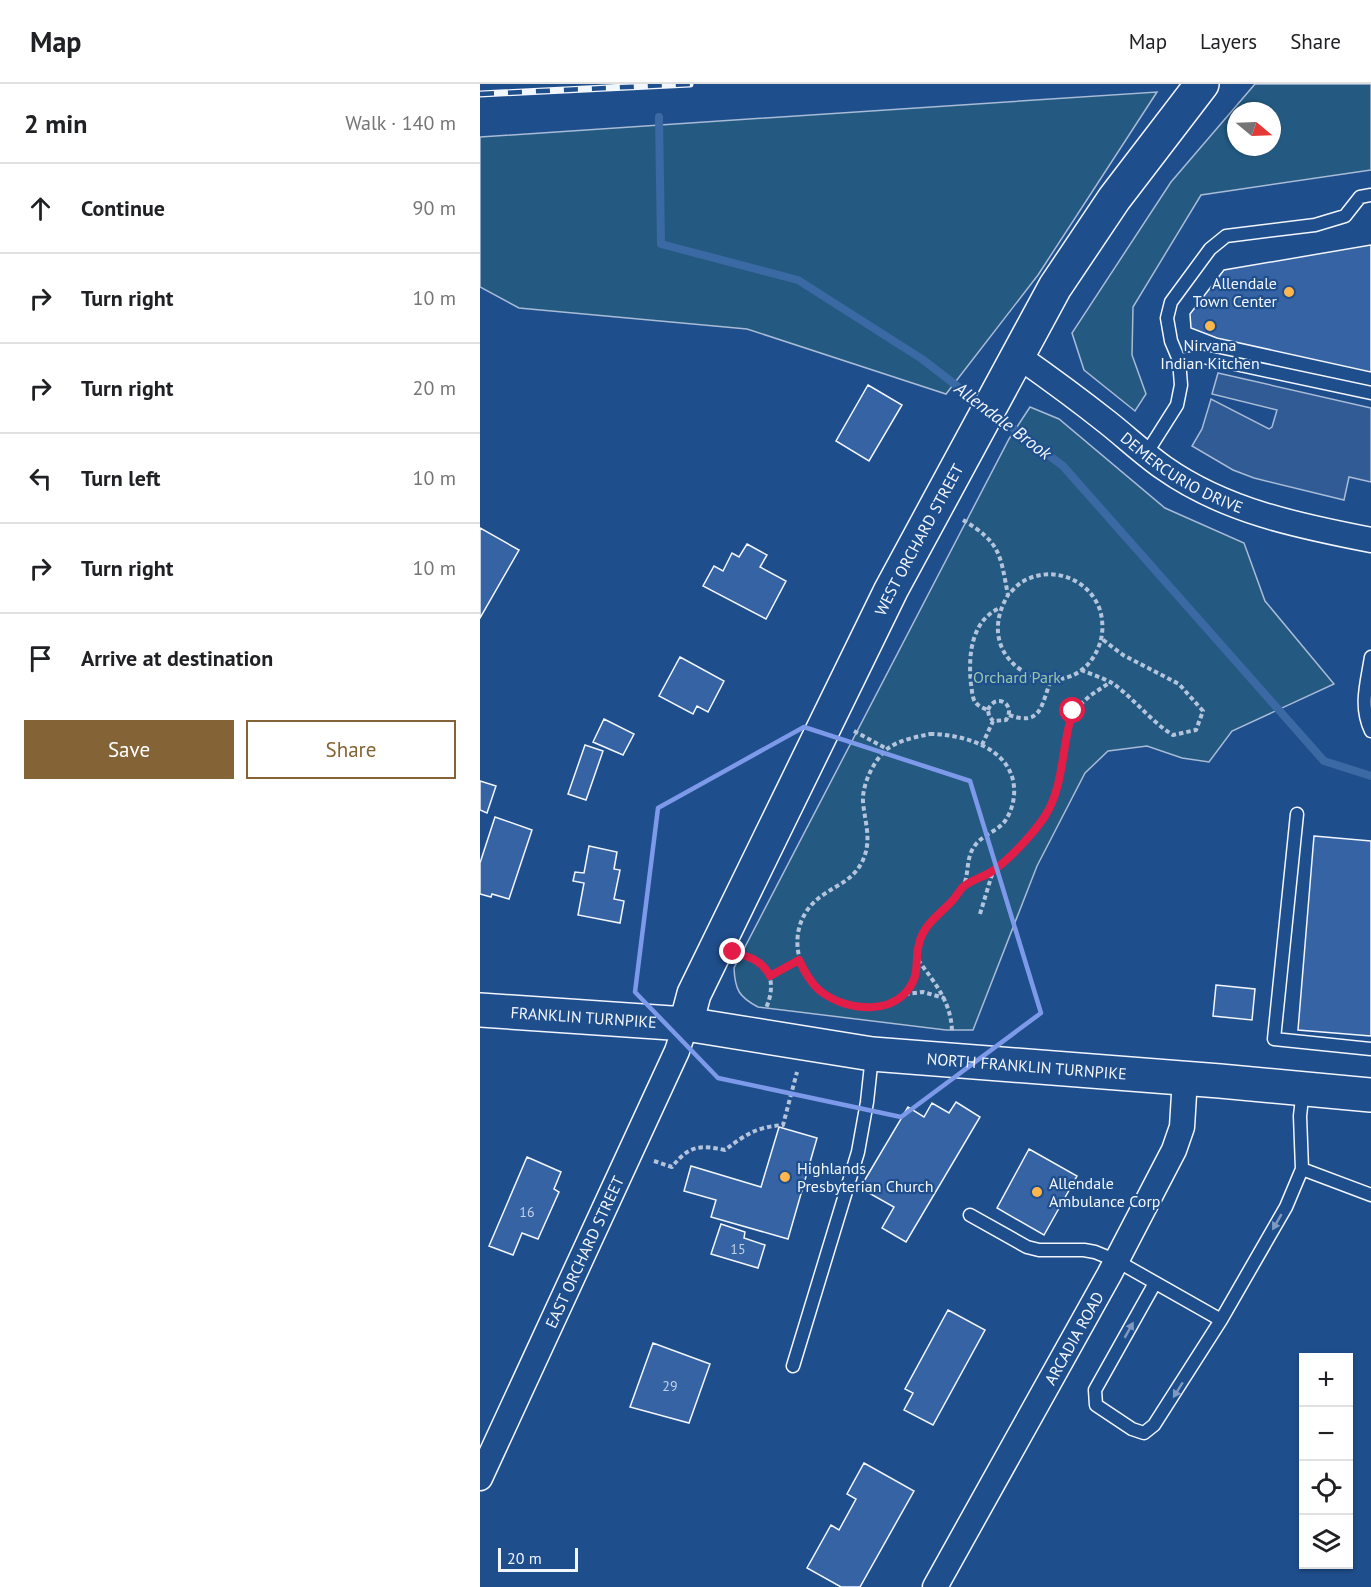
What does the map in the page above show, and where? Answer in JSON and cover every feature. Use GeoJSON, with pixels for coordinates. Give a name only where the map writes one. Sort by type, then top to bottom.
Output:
{"type":"FeatureCollection","features":[{"type":"Feature","properties":{"kind":"main road","name":"WEST ORCHARD STREET"},"geometry":{"type":"LineString","coordinates":[[686,1024],[694,994],[891,590],[1055,288],[1114,199],[1202,84]]}},
{"type":"Feature","properties":{"kind":"main road","name":"FRANKLIN TURNPIKE"},"geometry":{"type":"LineString","coordinates":[[480,1010],[686,1024]]}},
{"type":"Feature","properties":{"kind":"main road","name":"NORTH FRANKLIN TURNPIKE"},"geometry":{"type":"LineString","coordinates":[[686,1024],[872,1054],[1371,1095]]}},
{"type":"Feature","properties":{"kind":"street","name":"DEMERCURIO DRIVE"},"geometry":{"type":"LineString","coordinates":[[1018,356],[1165,469],[1196,487],[1244,508],[1282,521],[1371,540]]}},
{"type":"Feature","properties":{"kind":"street","name":"EAST ORCHARD STREET"},"geometry":{"type":"LineString","coordinates":[[480,1478],[672,1062],[686,1024]]}},
{"type":"Feature","properties":{"kind":"street","name":"ARCADIA ROAD"},"geometry":{"type":"LineString","coordinates":[[935,1587],[1117,1261],[1174,1150],[1182,1127],[1185,1078]]}},
{"type":"Feature","properties":{"kind":"lane"},"geometry":{"type":"LineString","coordinates":[[1146,454],[1177,405],[1181,385],[1179,360],[1171,341],[1167,318],[1171,302],[1210,249],[1226,236],[1315,225],[1345,216],[1360,197],[1371,195]]}},
{"type":"Feature","properties":{"kind":"lane"},"geometry":{"type":"LineString","coordinates":[[1179,360],[1203,357],[1371,393]]}},
{"type":"Feature","properties":{"kind":"lane"},"geometry":{"type":"LineString","coordinates":[[1371,657],[1363,707],[1371,731]]}},
{"type":"Feature","properties":{"kind":"lane"},"geometry":{"type":"LineString","coordinates":[[1297,814],[1274,1039],[1371,1049]]}},
{"type":"Feature","properties":{"kind":"lane"},"geometry":{"type":"LineString","coordinates":[[793,1366],[858,1152],[867,1102],[872,1054]]}},
{"type":"Feature","properties":{"kind":"lane"},"geometry":{"type":"LineString","coordinates":[[1155,1283],[1095,1390],[1096,1405],[1132,1429],[1144,1432],[1154,1425],[1221,1320],[1286,1207],[1302,1169],[1300,1116],[1303,1088]]}},
{"type":"Feature","properties":{"kind":"lane"},"geometry":{"type":"LineString","coordinates":[[1302,1169],[1371,1195]]}},
{"type":"Feature","properties":{"kind":"lane"},"geometry":{"type":"LineString","coordinates":[[970,1215],[1027,1247],[1048,1251],[1084,1250],[1117,1261],[1221,1320]]}},
{"type":"Feature","properties":{"kind":"path"},"geometry":{"type":"LineString","coordinates":[[960,518],[984,534],[999,552],[1008,595]]}},
{"type":"Feature","properties":{"kind":"path"},"geometry":{"type":"LineString","coordinates":[[1056,574],[1073,579],[1088,589],[1098,604],[1102,621],[1102,639],[1098,651],[1081,670],[1067,678],[1051,680],[1033,677],[1017,669],[1006,656],[999,640],[1000,608],[1008,595],[1021,583],[1038,576],[1056,574]]}},
{"type":"Feature","properties":{"kind":"path"},"geometry":{"type":"LineString","coordinates":[[988,710],[978,705],[972,693],[970,676],[972,646],[980,623],[989,613],[1000,608]]}},
{"type":"Feature","properties":{"kind":"path"},"geometry":{"type":"LineString","coordinates":[[1081,670],[1110,682],[1136,702],[1159,726],[1173,735],[1196,730],[1203,711],[1179,684],[1123,655],[1102,639]]}},
{"type":"Feature","properties":{"kind":"path"},"geometry":{"type":"LineString","coordinates":[[1009,715],[1023,720],[1031,719],[1037,713],[1051,680]]}},
{"type":"Feature","properties":{"kind":"path"},"geometry":{"type":"LineString","coordinates":[[905,994],[913,983],[918,969],[918,946],[923,931],[964,886],[993,871],[1030,836],[1046,815],[1061,778],[1067,728],[1073,711],[1091,694],[1110,682]]}},
{"type":"Feature","properties":{"kind":"path"},"geometry":{"type":"LineString","coordinates":[[995,700],[1007,703],[1010,708],[1006,720],[993,721],[989,716],[990,704],[995,700]]}},
{"type":"Feature","properties":{"kind":"path"},"geometry":{"type":"LineString","coordinates":[[982,745],[993,721]]}},
{"type":"Feature","properties":{"kind":"path"},"geometry":{"type":"LineString","coordinates":[[850,729],[887,749]]}},
{"type":"Feature","properties":{"kind":"path"},"geometry":{"type":"LineString","coordinates":[[945,998],[923,992],[905,994],[878,1006],[863,1008],[850,1005],[820,991],[810,981],[799,960],[796,938],[805,913],[813,902],[845,882],[862,862],[867,849],[868,837],[863,801],[864,789],[875,765],[887,749],[914,737],[946,734],[982,745],[1009,767],[1013,778],[1012,808],[1005,821],[975,845],[967,866],[964,886]]}},
{"type":"Feature","properties":{"kind":"path"},"geometry":{"type":"LineString","coordinates":[[980,914],[993,871]]}},
{"type":"Feature","properties":{"kind":"path"},"geometry":{"type":"LineString","coordinates":[[742,955],[760,962],[770,976],[772,992],[764,1015]]}},
{"type":"Feature","properties":{"kind":"path"},"geometry":{"type":"LineString","coordinates":[[918,959],[939,986],[945,998],[952,1021],[952,1035]]}},
{"type":"Feature","properties":{"kind":"path"},"geometry":{"type":"LineString","coordinates":[[770,976],[799,960]]}},
{"type":"Feature","properties":{"kind":"path"},"geometry":{"type":"LineString","coordinates":[[647,1159],[672,1167],[689,1150],[702,1146],[725,1150],[750,1131],[783,1125],[800,1062]]}},
{"type":"Feature","properties":{"kind":"highlighted area"},"geometry":{"type":"Polygon","coordinates":[[[804,727],[970,781],[1041,1013],[901,1117],[718,1078],[635,992],[658,808],[804,727]]]}},
{"type":"Feature","properties":{"kind":"green space"},"geometry":{"type":"Polygon","coordinates":[[[1255,84],[1371,84],[1371,170],[1201,195],[1133,307],[1132,355],[1146,394],[1135,411],[1084,370],[1072,333],[1171,182],[1227,117],[1227,156],[1281,156],[1281,102],[1240,102],[1255,84]]]}},
{"type":"Feature","properties":{"kind":"green space"},"geometry":{"type":"Polygon","coordinates":[[[1157,92],[1038,275],[946,394],[747,329],[519,308],[480,287],[480,137],[1157,92]]]}},
{"type":"Feature","properties":{"kind":"green space","name":"Orchard Park"},"geometry":{"type":"Polygon","coordinates":[[[1030,407],[1059,419],[1165,508],[1244,543],[1265,601],[1334,684],[1232,731],[1209,762],[1182,758],[1147,746],[1108,751],[1085,773],[1037,866],[973,1030],[946,1030],[758,1007],[746,1000],[739,992],[735,982],[734,968],[1009,439],[1030,407]]]}},
{"type":"Feature","properties":{"kind":"shaded area"},"geometry":{"type":"Polygon","coordinates":[[[1218,373],[1371,408],[1371,482],[1349,477],[1344,500],[1254,478],[1233,470],[1192,446],[1202,429],[1211,399],[1269,429],[1272,427],[1277,410],[1212,394],[1218,373]]]}},
{"type":"Feature","properties":{"kind":"building","name":"Allendale Town Center"},"geometry":{"type":"Polygon","coordinates":[[[1371,245],[1371,372],[1217,338],[1191,328],[1190,314],[1224,270],[1371,245]]]}},
{"type":"Feature","properties":{"kind":"building"},"geometry":{"type":"Polygon","coordinates":[[[868,385],[902,405],[869,461],[836,441],[868,385]]]}},
{"type":"Feature","properties":{"kind":"building"},"geometry":{"type":"Polygon","coordinates":[[[480,528],[519,550],[480,618],[480,528]]]}},
{"type":"Feature","properties":{"kind":"building"},"geometry":{"type":"Polygon","coordinates":[[[747,544],[767,555],[760,567],[786,581],[766,619],[703,586],[714,566],[723,571],[732,553],[739,557],[747,544]]]}},
{"type":"Feature","properties":{"kind":"building"},"geometry":{"type":"Polygon","coordinates":[[[680,657],[724,681],[708,712],[697,706],[693,714],[659,696],[680,657]]]}},
{"type":"Feature","properties":{"kind":"building"},"geometry":{"type":"Polygon","coordinates":[[[604,719],[634,734],[623,755],[593,742],[604,719]]]}},
{"type":"Feature","properties":{"kind":"building"},"geometry":{"type":"Polygon","coordinates":[[[585,745],[603,751],[586,800],[568,794],[585,745]]]}},
{"type":"Feature","properties":{"kind":"building"},"geometry":{"type":"Polygon","coordinates":[[[480,781],[496,786],[487,813],[480,810],[480,781]]]}},
{"type":"Feature","properties":{"kind":"building"},"geometry":{"type":"Polygon","coordinates":[[[495,817],[532,830],[509,899],[492,894],[491,897],[480,894],[480,863],[495,817]]]}},
{"type":"Feature","properties":{"kind":"building"},"geometry":{"type":"Polygon","coordinates":[[[1314,836],[1371,841],[1371,1036],[1298,1030],[1314,836]]]}},
{"type":"Feature","properties":{"kind":"building"},"geometry":{"type":"Polygon","coordinates":[[[589,846],[617,852],[614,869],[620,870],[614,899],[624,901],[620,923],[578,915],[584,883],[573,881],[575,872],[584,873],[589,846]]]}},
{"type":"Feature","properties":{"kind":"building"},"geometry":{"type":"Polygon","coordinates":[[[1216,985],[1255,989],[1252,1020],[1213,1016],[1216,985]]]}},
{"type":"Feature","properties":{"kind":"building"},"geometry":{"type":"Polygon","coordinates":[[[956,1102],[980,1117],[906,1242],[882,1228],[894,1207],[860,1188],[908,1107],[924,1117],[932,1103],[949,1113],[956,1102]]]}},
{"type":"Feature","properties":{"kind":"building","name":"Highlands Presbyterian Church"},"geometry":{"type":"Polygon","coordinates":[[[779,1127],[817,1138],[788,1239],[711,1217],[716,1200],[684,1191],[691,1166],[761,1187],[779,1127]]]}},
{"type":"Feature","properties":{"kind":"building","name":"Allendale Ambulance Corp"},"geometry":{"type":"Polygon","coordinates":[[[1029,1149],[1077,1176],[1044,1235],[997,1208],[1029,1149]]]}},
{"type":"Feature","properties":{"kind":"building"},"geometry":{"type":"Polygon","coordinates":[[[527,1157],[561,1172],[554,1189],[559,1192],[538,1239],[522,1233],[513,1255],[489,1246],[527,1157]]]}},
{"type":"Feature","properties":{"kind":"building"},"geometry":{"type":"Polygon","coordinates":[[[721,1224],[745,1232],[744,1238],[765,1245],[758,1268],[711,1254],[721,1224]]]}},
{"type":"Feature","properties":{"kind":"building"},"geometry":{"type":"Polygon","coordinates":[[[948,1310],[985,1330],[933,1425],[904,1410],[913,1393],[905,1389],[948,1310]]]}},
{"type":"Feature","properties":{"kind":"building"},"geometry":{"type":"Polygon","coordinates":[[[653,1343],[710,1364],[689,1423],[630,1407],[653,1343]]]}},
{"type":"Feature","properties":{"kind":"building"},"geometry":{"type":"Polygon","coordinates":[[[864,1463],[914,1491],[860,1587],[841,1587],[807,1568],[831,1525],[839,1530],[856,1499],[847,1494],[864,1463]]]}},
{"type":"Feature","properties":{"kind":"waterway","name":"Allendale Brook"},"geometry":{"type":"LineString","coordinates":[[659,117],[661,244],[798,280],[922,359],[983,406]]}},
{"type":"Feature","properties":{"kind":"waterway","name":"Allendale Brook"},"geometry":{"type":"LineString","coordinates":[[993,413],[1063,466],[1324,761],[1371,776]]}},
{"type":"Feature","properties":{"kind":"railway"},"geometry":{"type":"LineString","coordinates":[[480,94],[690,84]]}},
{"type":"Feature","properties":{"kind":"place","name":"Allendale Town Center"},"geometry":{"type":"Point","coordinates":[1289,292]}},
{"type":"Feature","properties":{"kind":"place","name":"Nirvana Indian Kitchen"},"geometry":{"type":"Point","coordinates":[1210,326]}},
{"type":"Feature","properties":{"kind":"place","name":"Highlands Presbyterian Church"},"geometry":{"type":"Point","coordinates":[785,1177]}},
{"type":"Feature","properties":{"kind":"place","name":"Allendale Ambulance Corp"},"geometry":{"type":"Point","coordinates":[1037,1192]}},
{"type":"Feature","properties":{"kind":"route"},"geometry":{"type":"LineString","coordinates":[[733,952],[760,962],[770,976],[799,960],[810,981],[820,991],[850,1005],[863,1008],[878,1006],[905,994],[913,983],[918,969],[918,946],[923,931],[964,886],[993,871],[1030,836],[1046,815],[1061,778],[1067,728],[1073,711]]}}]}
